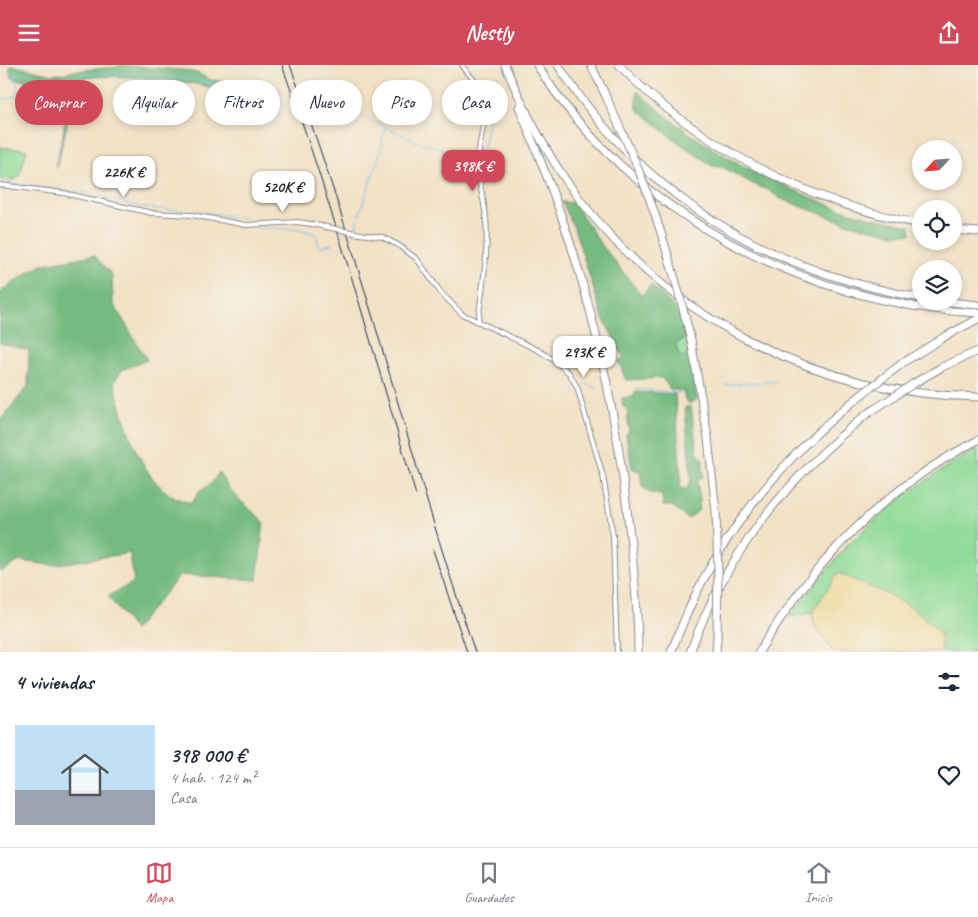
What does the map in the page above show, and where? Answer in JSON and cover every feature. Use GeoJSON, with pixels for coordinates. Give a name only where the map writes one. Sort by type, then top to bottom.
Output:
{"type":"FeatureCollection","features":[{"type":"Feature","properties":{"kind":"highway"},"geometry":{"type":"LineString","coordinates":[[504,65],[537,133],[580,200],[639,264],[693,307],[758,346],[791,361],[831,375],[895,390],[978,397]]}},
{"type":"Feature","properties":{"kind":"highway"},"geometry":{"type":"LineString","coordinates":[[504,65],[565,227],[582,282],[600,355],[617,438],[628,513],[638,652]]}},
{"type":"Feature","properties":{"kind":"highway"},"geometry":{"type":"LineString","coordinates":[[537,65],[577,119],[621,165],[658,196],[714,234],[785,268],[845,289],[918,306],[978,313]]}},
{"type":"Feature","properties":{"kind":"highway"},"geometry":{"type":"LineString","coordinates":[[558,65],[590,110],[630,155],[674,193],[711,219],[778,257],[819,273],[875,289],[912,296]]}},
{"type":"Feature","properties":{"kind":"highway"},"geometry":{"type":"LineString","coordinates":[[591,65],[639,172],[677,283],[691,341],[708,438],[716,512],[718,580],[716,652]]}},
{"type":"Feature","properties":{"kind":"highway"},"geometry":{"type":"LineString","coordinates":[[619,65],[673,113],[725,148],[752,163],[828,199],[868,212],[912,222]]}},
{"type":"Feature","properties":{"kind":"highway"},"geometry":{"type":"LineString","coordinates":[[962,231],[978,232]]}},
{"type":"Feature","properties":{"kind":"highway"},"geometry":{"type":"LineString","coordinates":[[962,303],[978,305]]}},
{"type":"Feature","properties":{"kind":"highway"},"geometry":{"type":"LineString","coordinates":[[671,652],[701,583],[725,542],[771,479],[823,426],[861,395],[904,362],[978,319]]}},
{"type":"Feature","properties":{"kind":"highway"},"geometry":{"type":"LineString","coordinates":[[690,652],[730,565],[775,501],[823,451],[867,414],[942,367],[978,351]]}},
{"type":"Feature","properties":{"kind":"highway"},"geometry":{"type":"LineString","coordinates":[[759,652],[803,586],[848,534],[909,482],[946,457],[978,440]]}},
{"type":"Feature","properties":{"kind":"street"},"geometry":{"type":"LineString","coordinates":[[462,65],[479,87],[484,100],[484,119],[479,143],[478,164],[487,237],[478,322]]}},
{"type":"Feature","properties":{"kind":"street"},"geometry":{"type":"LineString","coordinates":[[0,185],[63,193],[131,210],[152,213],[192,215],[246,225],[298,222],[382,237],[398,245],[417,259],[441,293],[455,308],[478,322],[528,345],[558,363],[569,373],[578,387],[603,476],[613,536],[617,652]]}},
{"type":"Feature","properties":{"kind":"green space"},"geometry":{"type":"Polygon","coordinates":[[[120,65],[182,70],[197,73],[210,80],[205,80],[205,86],[195,84],[195,80],[161,80],[113,76],[80,80],[16,80],[11,77],[9,68],[12,66],[52,75],[120,65]]]}},
{"type":"Feature","properties":{"kind":"green space"},"geometry":{"type":"Polygon","coordinates":[[[637,91],[689,133],[743,166],[831,206],[867,217],[910,226],[911,234],[893,234],[849,224],[781,199],[768,190],[722,167],[712,166],[671,137],[637,109],[637,91]]]}},
{"type":"Feature","properties":{"kind":"green space"},"geometry":{"type":"Polygon","coordinates":[[[64,125],[67,125],[55,168],[64,125]]]}},
{"type":"Feature","properties":{"kind":"green space"},"geometry":{"type":"Polygon","coordinates":[[[0,147],[27,150],[19,177],[12,180],[5,178],[4,181],[0,179],[0,147]]]}},
{"type":"Feature","properties":{"kind":"green space"},"geometry":{"type":"Polygon","coordinates":[[[562,202],[574,203],[600,243],[642,296],[651,285],[675,308],[681,319],[685,338],[675,344],[680,357],[689,355],[697,399],[689,404],[685,399],[683,391],[670,389],[662,378],[626,380],[618,361],[624,358],[603,318],[574,228],[562,202]]]}},
{"type":"Feature","properties":{"kind":"green space"},"geometry":{"type":"Polygon","coordinates":[[[94,255],[112,275],[113,303],[147,360],[122,370],[114,382],[127,428],[140,459],[159,485],[170,495],[192,503],[199,492],[212,483],[219,472],[233,493],[264,522],[257,580],[180,575],[134,630],[108,596],[134,582],[130,553],[52,565],[20,561],[0,572],[0,421],[28,386],[29,350],[0,343],[0,292],[27,273],[45,264],[94,255]]]}},
{"type":"Feature","properties":{"kind":"green space"},"geometry":{"type":"Polygon","coordinates":[[[685,338],[689,355],[680,357],[675,344],[685,338]]]}},
{"type":"Feature","properties":{"kind":"green space"},"geometry":{"type":"Polygon","coordinates":[[[635,392],[675,394],[681,478],[680,488],[687,489],[691,479],[685,407],[691,407],[697,451],[703,460],[703,477],[697,480],[700,500],[698,511],[688,519],[672,506],[663,506],[662,495],[650,493],[642,487],[640,471],[632,469],[626,434],[629,432],[627,408],[623,407],[622,398],[633,397],[635,392]]]}},
{"type":"Feature","properties":{"kind":"green space"},"geometry":{"type":"Polygon","coordinates":[[[978,449],[978,652],[941,652],[940,632],[914,609],[839,573],[812,613],[789,617],[849,543],[912,488],[914,489],[952,463],[978,449]]]}},
{"type":"Feature","properties":{"kind":"sand"},"geometry":{"type":"Polygon","coordinates":[[[838,573],[889,595],[914,609],[940,632],[941,652],[834,652],[815,627],[812,613],[838,573]]]}},
{"type":"Feature","properties":{"kind":"waterway"},"geometry":{"type":"LineString","coordinates":[[0,100],[16,96],[18,93],[15,74],[22,73],[70,79],[81,75],[125,73],[195,80],[244,90],[268,91],[281,96]]}},
{"type":"Feature","properties":{"kind":"waterway"},"geometry":{"type":"LineString","coordinates":[[482,150],[498,76]]}},
{"type":"Feature","properties":{"kind":"waterway"},"geometry":{"type":"LineString","coordinates":[[362,116],[415,141],[454,152],[467,154],[476,152]]}},
{"type":"Feature","properties":{"kind":"waterway"},"geometry":{"type":"LineString","coordinates":[[359,216],[380,153],[385,128]]}},
{"type":"Feature","properties":{"kind":"waterway"},"geometry":{"type":"LineString","coordinates":[[0,180],[18,185],[87,193]]}},
{"type":"Feature","properties":{"kind":"waterway"},"geometry":{"type":"LineString","coordinates":[[89,194],[145,208],[245,218]]}},
{"type":"Feature","properties":{"kind":"waterway"},"geometry":{"type":"LineString","coordinates":[[354,235],[358,219]]}},
{"type":"Feature","properties":{"kind":"waterway"},"geometry":{"type":"LineString","coordinates":[[258,228],[298,229],[316,234],[318,246],[323,247],[333,243]]}},
{"type":"Feature","properties":{"kind":"waterway"},"geometry":{"type":"LineString","coordinates":[[725,385],[777,381]]}},
{"type":"Feature","properties":{"kind":"waterway"},"geometry":{"type":"LineString","coordinates":[[586,384],[597,388]]}},
{"type":"Feature","properties":{"kind":"waterway"},"geometry":{"type":"LineString","coordinates":[[636,389],[682,393]]}},
{"type":"Feature","properties":{"kind":"railway"},"geometry":{"type":"LineString","coordinates":[[282,65],[335,225],[416,495]]}},
{"type":"Feature","properties":{"kind":"railway"},"geometry":{"type":"LineString","coordinates":[[290,65],[340,210],[428,505],[475,652]]}},
{"type":"Feature","properties":{"kind":"railway"},"geometry":{"type":"LineString","coordinates":[[433,550],[467,652]]}}]}
